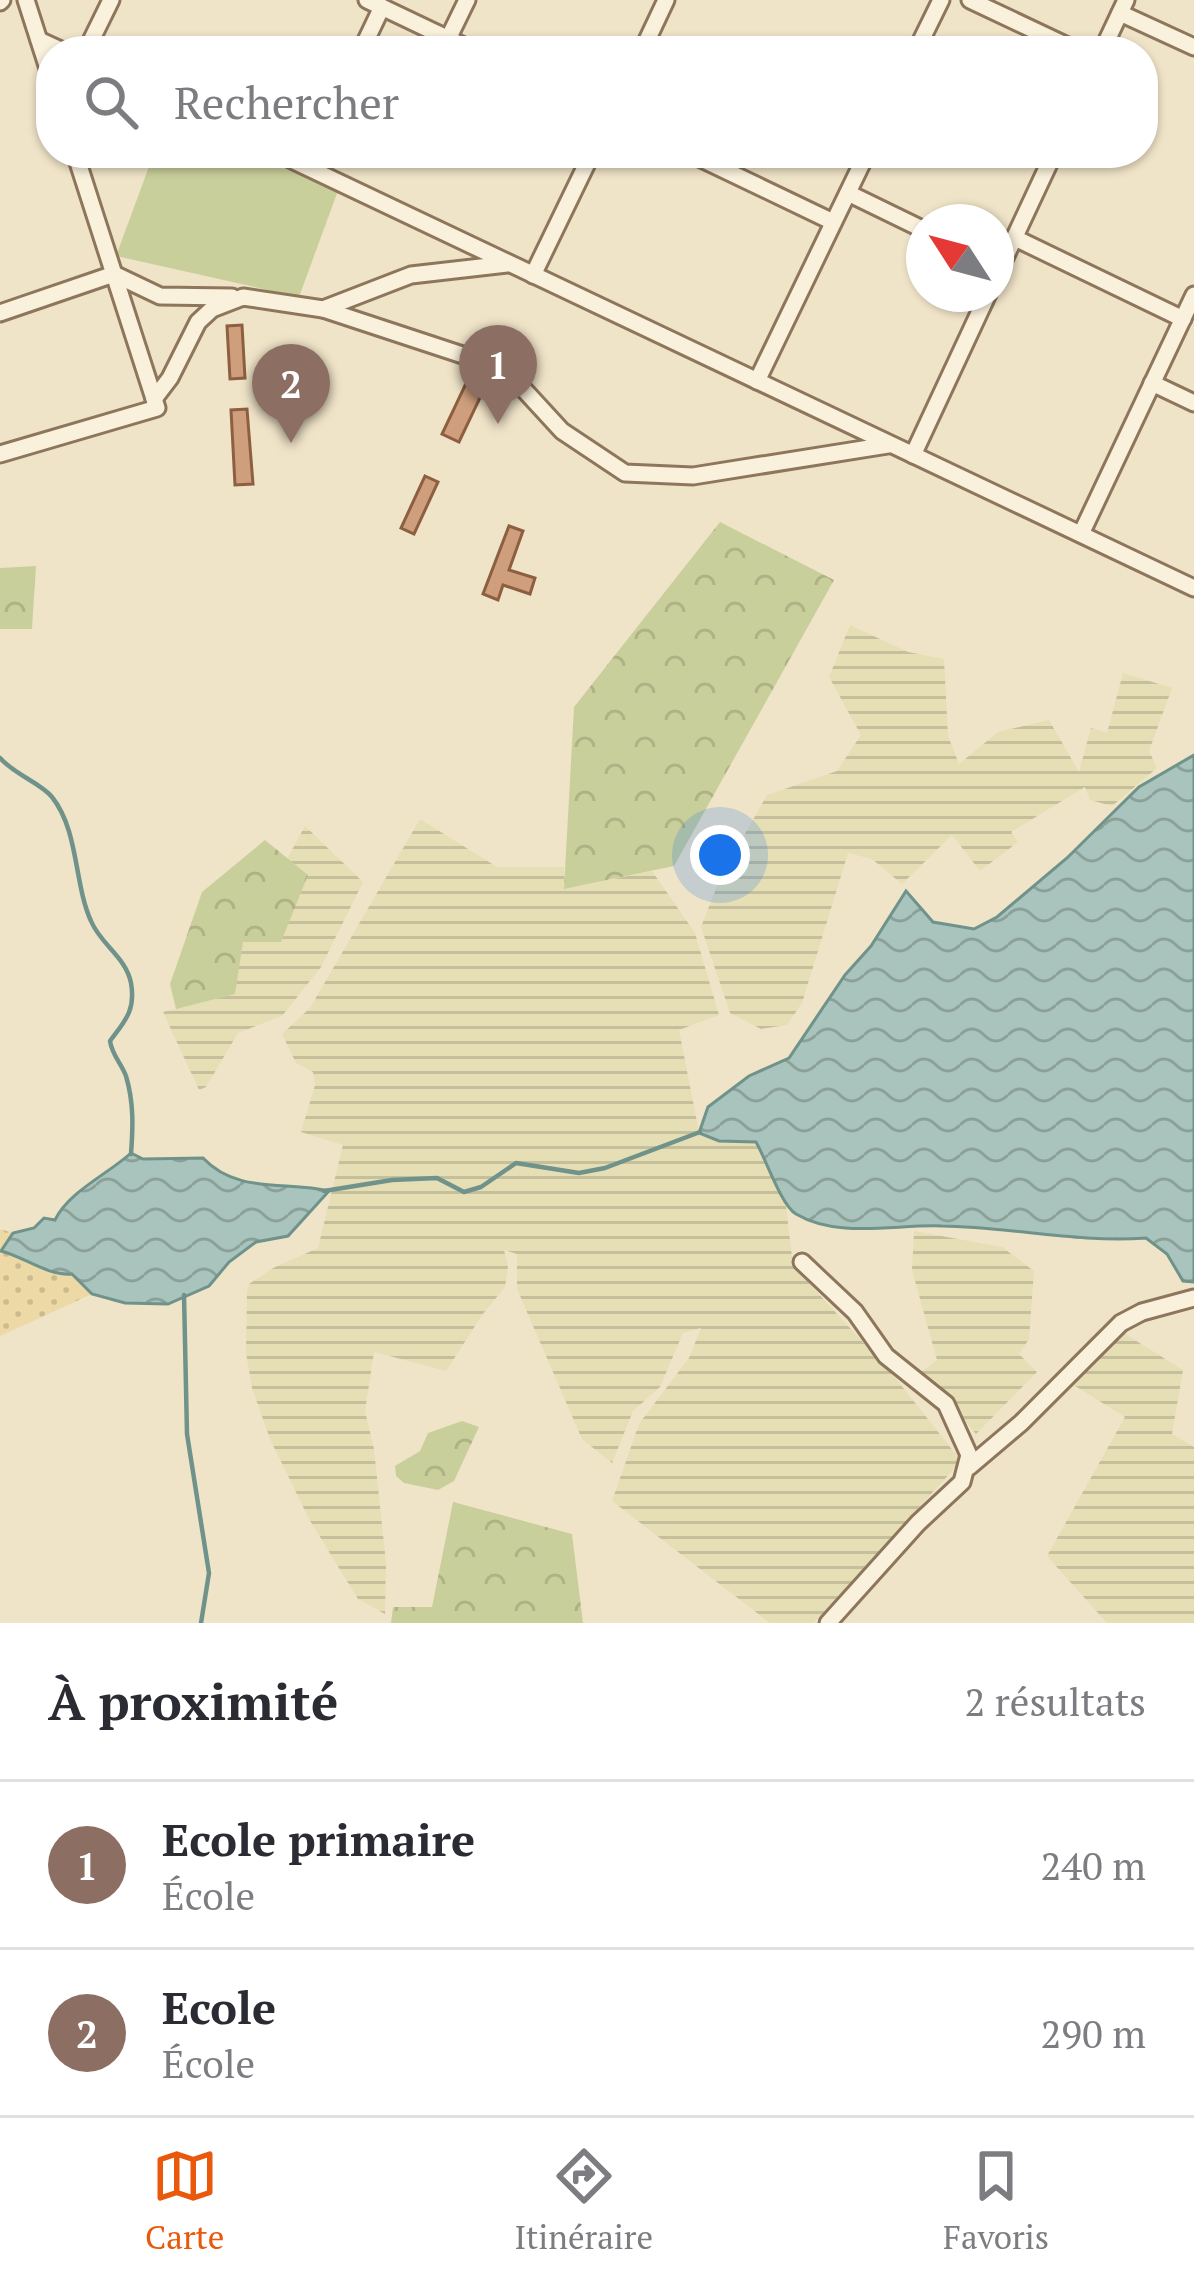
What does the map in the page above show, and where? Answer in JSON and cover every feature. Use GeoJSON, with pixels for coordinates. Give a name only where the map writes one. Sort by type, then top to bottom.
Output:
{"type":"FeatureCollection","features":[{"type":"Feature","properties":{"kind":"street"},"geometry":{"type":"LineString","coordinates":[[26,0],[38,36]]}},
{"type":"Feature","properties":{"kind":"street"},"geometry":{"type":"LineString","coordinates":[[93,36],[111,0]]}},
{"type":"Feature","properties":{"kind":"street"},"geometry":{"type":"LineString","coordinates":[[449,36],[467,0]]}},
{"type":"Feature","properties":{"kind":"street"},"geometry":{"type":"LineString","coordinates":[[653,36],[666,0]]}},
{"type":"Feature","properties":{"kind":"street"},"geometry":{"type":"LineString","coordinates":[[923,36],[941,0]]}},
{"type":"Feature","properties":{"kind":"street"},"geometry":{"type":"LineString","coordinates":[[970,0],[1046,36]]}},
{"type":"Feature","properties":{"kind":"street"},"geometry":{"type":"LineString","coordinates":[[365,36],[375,3],[442,36]]}},
{"type":"Feature","properties":{"kind":"street"},"geometry":{"type":"LineString","coordinates":[[1109,36],[1123,6],[1194,47]]}},
{"type":"Feature","properties":{"kind":"street"},"geometry":{"type":"LineString","coordinates":[[0,454],[157,408],[80,168]]}},
{"type":"Feature","properties":{"kind":"street"},"geometry":{"type":"LineString","coordinates":[[326,168],[533,275],[1194,587]]}},
{"type":"Feature","properties":{"kind":"street"},"geometry":{"type":"LineString","coordinates":[[533,275],[585,168]]}},
{"type":"Feature","properties":{"kind":"street"},"geometry":{"type":"LineString","coordinates":[[720,168],[833,222]]}},
{"type":"Feature","properties":{"kind":"street"},"geometry":{"type":"LineString","coordinates":[[757,381],[860,168]]}},
{"type":"Feature","properties":{"kind":"street"},"geometry":{"type":"LineString","coordinates":[[1047,168],[1015,238],[1183,319]]}},
{"type":"Feature","properties":{"kind":"street"},"geometry":{"type":"LineString","coordinates":[[848,193],[906,221]]}},
{"type":"Feature","properties":{"kind":"street"},"geometry":{"type":"LineString","coordinates":[[323,309],[411,275],[510,263]]}},
{"type":"Feature","properties":{"kind":"street"},"geometry":{"type":"LineString","coordinates":[[0,313],[114,274],[160,296],[243,297],[323,309],[506,368],[562,430],[625,473],[693,476],[891,445]]}},
{"type":"Feature","properties":{"kind":"street"},"geometry":{"type":"LineString","coordinates":[[1082,534],[1194,295]]}},
{"type":"Feature","properties":{"kind":"street"},"geometry":{"type":"LineString","coordinates":[[154,399],[198,322],[212,309],[243,297]]}},
{"type":"Feature","properties":{"kind":"street"},"geometry":{"type":"LineString","coordinates":[[913,455],[980,312]]}},
{"type":"Feature","properties":{"kind":"street"},"geometry":{"type":"LineString","coordinates":[[1153,383],[1194,403]]}},
{"type":"Feature","properties":{"kind":"street"},"geometry":{"type":"LineString","coordinates":[[802,1262],[855,1312],[886,1356],[946,1404],[969,1455],[969,1467]]}},
{"type":"Feature","properties":{"kind":"street"},"geometry":{"type":"LineString","coordinates":[[828,1623],[918,1523],[962,1482],[969,1467],[1021,1423],[1121,1323],[1142,1312],[1194,1298]]}},
{"type":"Feature","properties":{"kind":"shaded area"},"geometry":{"type":"Polygon","coordinates":[[[850,625],[908,652],[944,659],[948,736],[959,764],[998,732],[1049,720],[1079,772],[1091,728],[1107,733],[1123,673],[1172,688],[1149,751],[1157,768],[1112,806],[1090,800],[1085,787],[1011,832],[1018,842],[980,871],[952,835],[902,884],[872,859],[848,853],[802,1003],[787,1025],[761,1029],[730,1013],[701,927],[721,876],[767,795],[837,771],[861,735],[829,677],[850,625]]]}},
{"type":"Feature","properties":{"kind":"shaded area"},"geometry":{"type":"Polygon","coordinates":[[[420,819],[497,867],[564,867],[565,889],[652,871],[695,933],[719,1015],[679,1030],[699,1132],[719,1141],[756,1142],[786,1206],[793,1266],[893,1375],[961,1461],[814,1623],[770,1623],[612,1501],[639,1424],[689,1358],[701,1328],[683,1333],[660,1387],[633,1411],[612,1463],[582,1439],[517,1289],[517,1254],[504,1250],[505,1287],[446,1371],[374,1352],[365,1411],[374,1449],[386,1563],[385,1614],[358,1599],[309,1519],[270,1439],[252,1388],[246,1353],[247,1292],[249,1284],[273,1268],[318,1248],[343,1145],[301,1132],[315,1085],[313,1072],[296,1063],[282,1034],[310,1008],[420,819]]]}},
{"type":"Feature","properties":{"kind":"shaded area"},"geometry":{"type":"Polygon","coordinates":[[[305,826],[363,882],[321,967],[282,1016],[238,1033],[206,1087],[199,1090],[163,1012],[234,994],[242,942],[308,875],[287,859],[305,826]]]}},
{"type":"Feature","properties":{"kind":"shaded area"},"geometry":{"type":"Polygon","coordinates":[[[914,1231],[1002,1247],[1034,1271],[1029,1339],[1019,1354],[1037,1372],[976,1434],[917,1375],[937,1360],[912,1270],[914,1231]]]}},
{"type":"Feature","properties":{"kind":"shaded area"},"geometry":{"type":"Polygon","coordinates":[[[1122,1332],[1183,1370],[1172,1434],[1194,1447],[1194,1623],[1107,1623],[1047,1556],[1125,1417],[1072,1384],[1122,1332]]]}},
{"type":"Feature","properties":{"kind":"green space"},"geometry":{"type":"Polygon","coordinates":[[[148,168],[282,168],[339,188],[299,297],[116,256],[148,168]]]}},
{"type":"Feature","properties":{"kind":"green space"},"geometry":{"type":"Polygon","coordinates":[[[720,522],[834,580],[674,866],[564,889],[574,707],[720,522]]]}},
{"type":"Feature","properties":{"kind":"green space"},"geometry":{"type":"Polygon","coordinates":[[[36,566],[32,629],[0,629],[0,568],[36,566]]]}},
{"type":"Feature","properties":{"kind":"green space"},"geometry":{"type":"Polygon","coordinates":[[[265,840],[308,875],[281,942],[243,942],[235,994],[176,1009],[170,984],[202,892],[265,840]]]}},
{"type":"Feature","properties":{"kind":"green space"},"geometry":{"type":"Polygon","coordinates":[[[462,1421],[479,1427],[454,1481],[438,1490],[404,1483],[396,1476],[395,1466],[420,1451],[428,1433],[462,1421]]]}},
{"type":"Feature","properties":{"kind":"green space"},"geometry":{"type":"Polygon","coordinates":[[[453,1502],[572,1534],[583,1623],[391,1623],[393,1607],[432,1607],[453,1502]]]}},
{"type":"Feature","properties":{"kind":"sand"},"geometry":{"type":"Polygon","coordinates":[[[0,1229],[13,1233],[1,1251],[54,1272],[72,1274],[92,1294],[0,1336],[0,1229]]]}},
{"type":"Feature","properties":{"kind":"water"},"geometry":{"type":"Polygon","coordinates":[[[1194,755],[1194,1282],[1183,1281],[1167,1254],[1146,1238],[942,1226],[849,1228],[812,1222],[790,1209],[756,1142],[719,1141],[699,1133],[708,1107],[749,1076],[789,1058],[906,891],[933,922],[974,929],[997,917],[1067,858],[1139,787],[1194,755]]]}},
{"type":"Feature","properties":{"kind":"water"},"geometry":{"type":"Polygon","coordinates":[[[131,1153],[143,1159],[203,1158],[246,1182],[329,1191],[288,1236],[256,1242],[229,1262],[209,1286],[168,1304],[125,1303],[92,1294],[72,1274],[54,1272],[1,1251],[13,1233],[34,1228],[44,1218],[55,1220],[79,1192],[131,1153]]]}},
{"type":"Feature","properties":{"kind":"building"},"geometry":{"type":"Polygon","coordinates":[[[242,325],[245,378],[230,379],[227,326],[242,325]]]}},
{"type":"Feature","properties":{"kind":"building"},"geometry":{"type":"Polygon","coordinates":[[[470,375],[487,383],[459,442],[442,434],[470,375]]]}},
{"type":"Feature","properties":{"kind":"building"},"geometry":{"type":"Polygon","coordinates":[[[247,409],[253,484],[235,485],[231,410],[247,409]]]}},
{"type":"Feature","properties":{"kind":"building"},"geometry":{"type":"Polygon","coordinates":[[[425,476],[438,482],[414,534],[401,528],[425,476]]]}},
{"type":"Feature","properties":{"kind":"building"},"geometry":{"type":"Polygon","coordinates":[[[509,526],[523,531],[509,570],[535,578],[530,594],[503,585],[498,600],[483,594],[509,526]]]}},
{"type":"Feature","properties":{"kind":"waterway"},"geometry":{"type":"LineString","coordinates":[[0,758],[47,792],[61,811],[91,921],[128,974],[130,1009],[110,1041],[130,1096],[131,1154]]}},
{"type":"Feature","properties":{"kind":"waterway"},"geometry":{"type":"LineString","coordinates":[[324,1191],[437,1178],[464,1192],[481,1187],[516,1163],[579,1173],[605,1168],[700,1132]]}},
{"type":"Feature","properties":{"kind":"waterway"},"geometry":{"type":"LineString","coordinates":[[184,1295],[187,1434],[209,1573],[201,1623]]}},
{"type":"Feature","properties":{"kind":"place","name":"Ecole primaire"},"geometry":{"type":"Point","coordinates":[498,424]}},
{"type":"Feature","properties":{"kind":"place","name":"Ecole"},"geometry":{"type":"Point","coordinates":[291,443]}}]}
